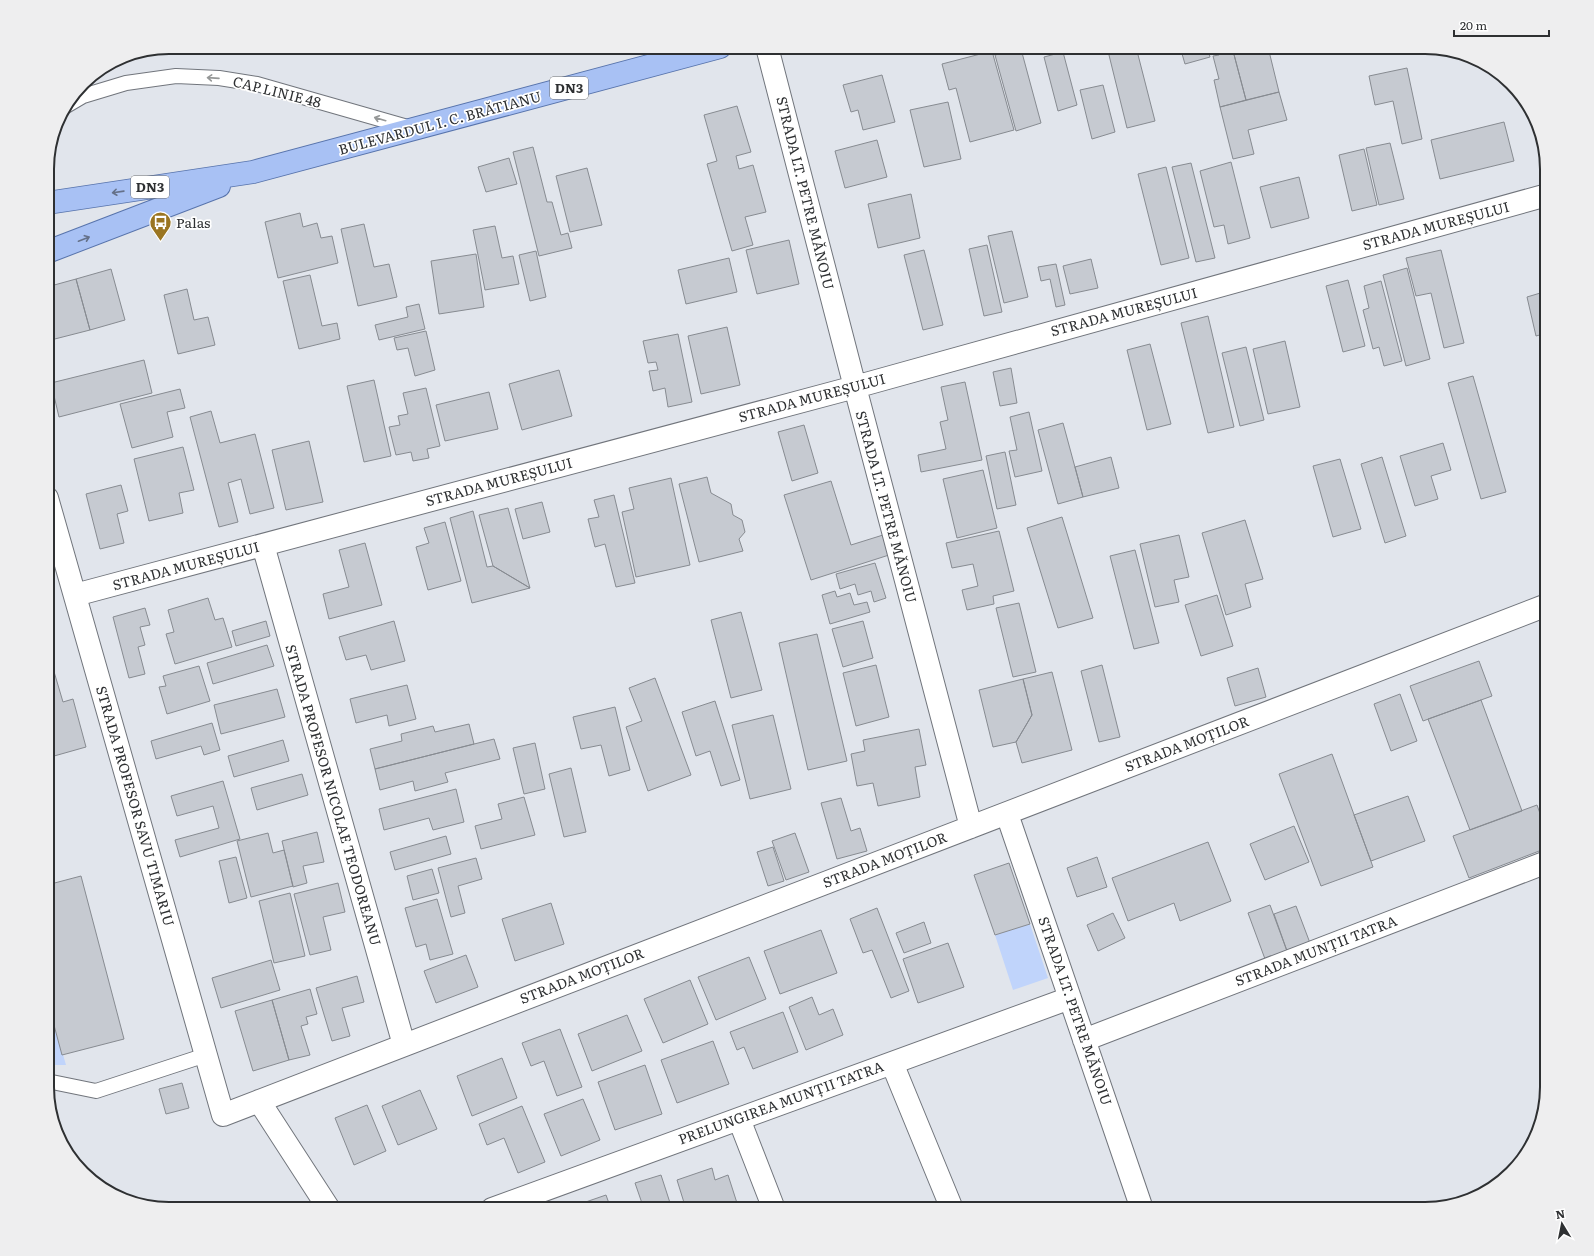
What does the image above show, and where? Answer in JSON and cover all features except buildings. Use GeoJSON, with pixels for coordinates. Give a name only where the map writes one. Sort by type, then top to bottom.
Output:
{"type":"FeatureCollection","features":[{"type":"Feature","properties":{"kind":"main road","name":"BULEVARDUL I. C. BRĂTIANU"},"geometry":{"type":"LineString","coordinates":[[54,202],[253,172],[694,54]]}},
{"type":"Feature","properties":{"kind":"main road","name":"BULEVARDUL I. C. BRĂTIANU"},"geometry":{"type":"LineString","coordinates":[[54,249],[253,172]]}},
{"type":"Feature","properties":{"kind":"street","name":"STRADA LT. PETRE MĂNOIU"},"geometry":{"type":"LineString","coordinates":[[769,54],[971,827]]}},
{"type":"Feature","properties":{"kind":"street","name":"STRADA MUREȘULUI"},"geometry":{"type":"LineString","coordinates":[[75,596],[855,387],[1540,197]]}},
{"type":"Feature","properties":{"kind":"street","name":"STRADA PROFESOR SAVU TIMARIU"},"geometry":{"type":"LineString","coordinates":[[54,522],[223,1115]]}},
{"type":"Feature","properties":{"kind":"street","name":"STRADA PROFESOR NICOLAE TEODOREANU"},"geometry":{"type":"LineString","coordinates":[[263,545],[404,1045]]}},
{"type":"Feature","properties":{"kind":"street","name":"STRADA MOȚILOR"},"geometry":{"type":"LineString","coordinates":[[223,1115],[1540,608]]}},
{"type":"Feature","properties":{"kind":"street","name":"STRADA LT. PETRE MĂNOIU"},"geometry":{"type":"LineString","coordinates":[[1007,814],[1140,1202]]}},
{"type":"Feature","properties":{"kind":"street","name":"STRADA MUNȚII TATRA"},"geometry":{"type":"LineString","coordinates":[[1084,1040],[1540,865]]}},
{"type":"Feature","properties":{"kind":"street","name":"PRELUNGIREA MUNȚII TATRA"},"geometry":{"type":"LineString","coordinates":[[511,1202],[1070,998]]}},
{"type":"Feature","properties":{"kind":"street"},"geometry":{"type":"LineString","coordinates":[[892,1063],[949,1202]]}},
{"type":"Feature","properties":{"kind":"street"},"geometry":{"type":"LineString","coordinates":[[259,1101],[324,1202]]}},
{"type":"Feature","properties":{"kind":"street"},"geometry":{"type":"LineString","coordinates":[[739,1118],[771,1202]]}},
{"type":"Feature","properties":{"kind":"lane","name":"CAP LINIE 48"},"geometry":{"type":"LineString","coordinates":[[78,99],[83,96],[126,83],[176,76],[219,78],[257,84],[417,129]]}},
{"type":"Feature","properties":{"kind":"lane"},"geometry":{"type":"LineString","coordinates":[[54,1082],[96,1091],[206,1055]]}},
{"type":"Feature","properties":{"kind":"shaded area"},"geometry":{"type":"Polygon","coordinates":[[[1030,924],[1048,978],[1013,990],[995,935],[1030,924]]]}},
{"type":"Feature","properties":{"kind":"shaded area"},"geometry":{"type":"Polygon","coordinates":[[[54,1023],[66,1065],[54,1065],[54,1023]]]}},
{"type":"Feature","properties":{"kind":"place","name":"Palas"},"geometry":{"type":"Point","coordinates":[161,242]}}]}
